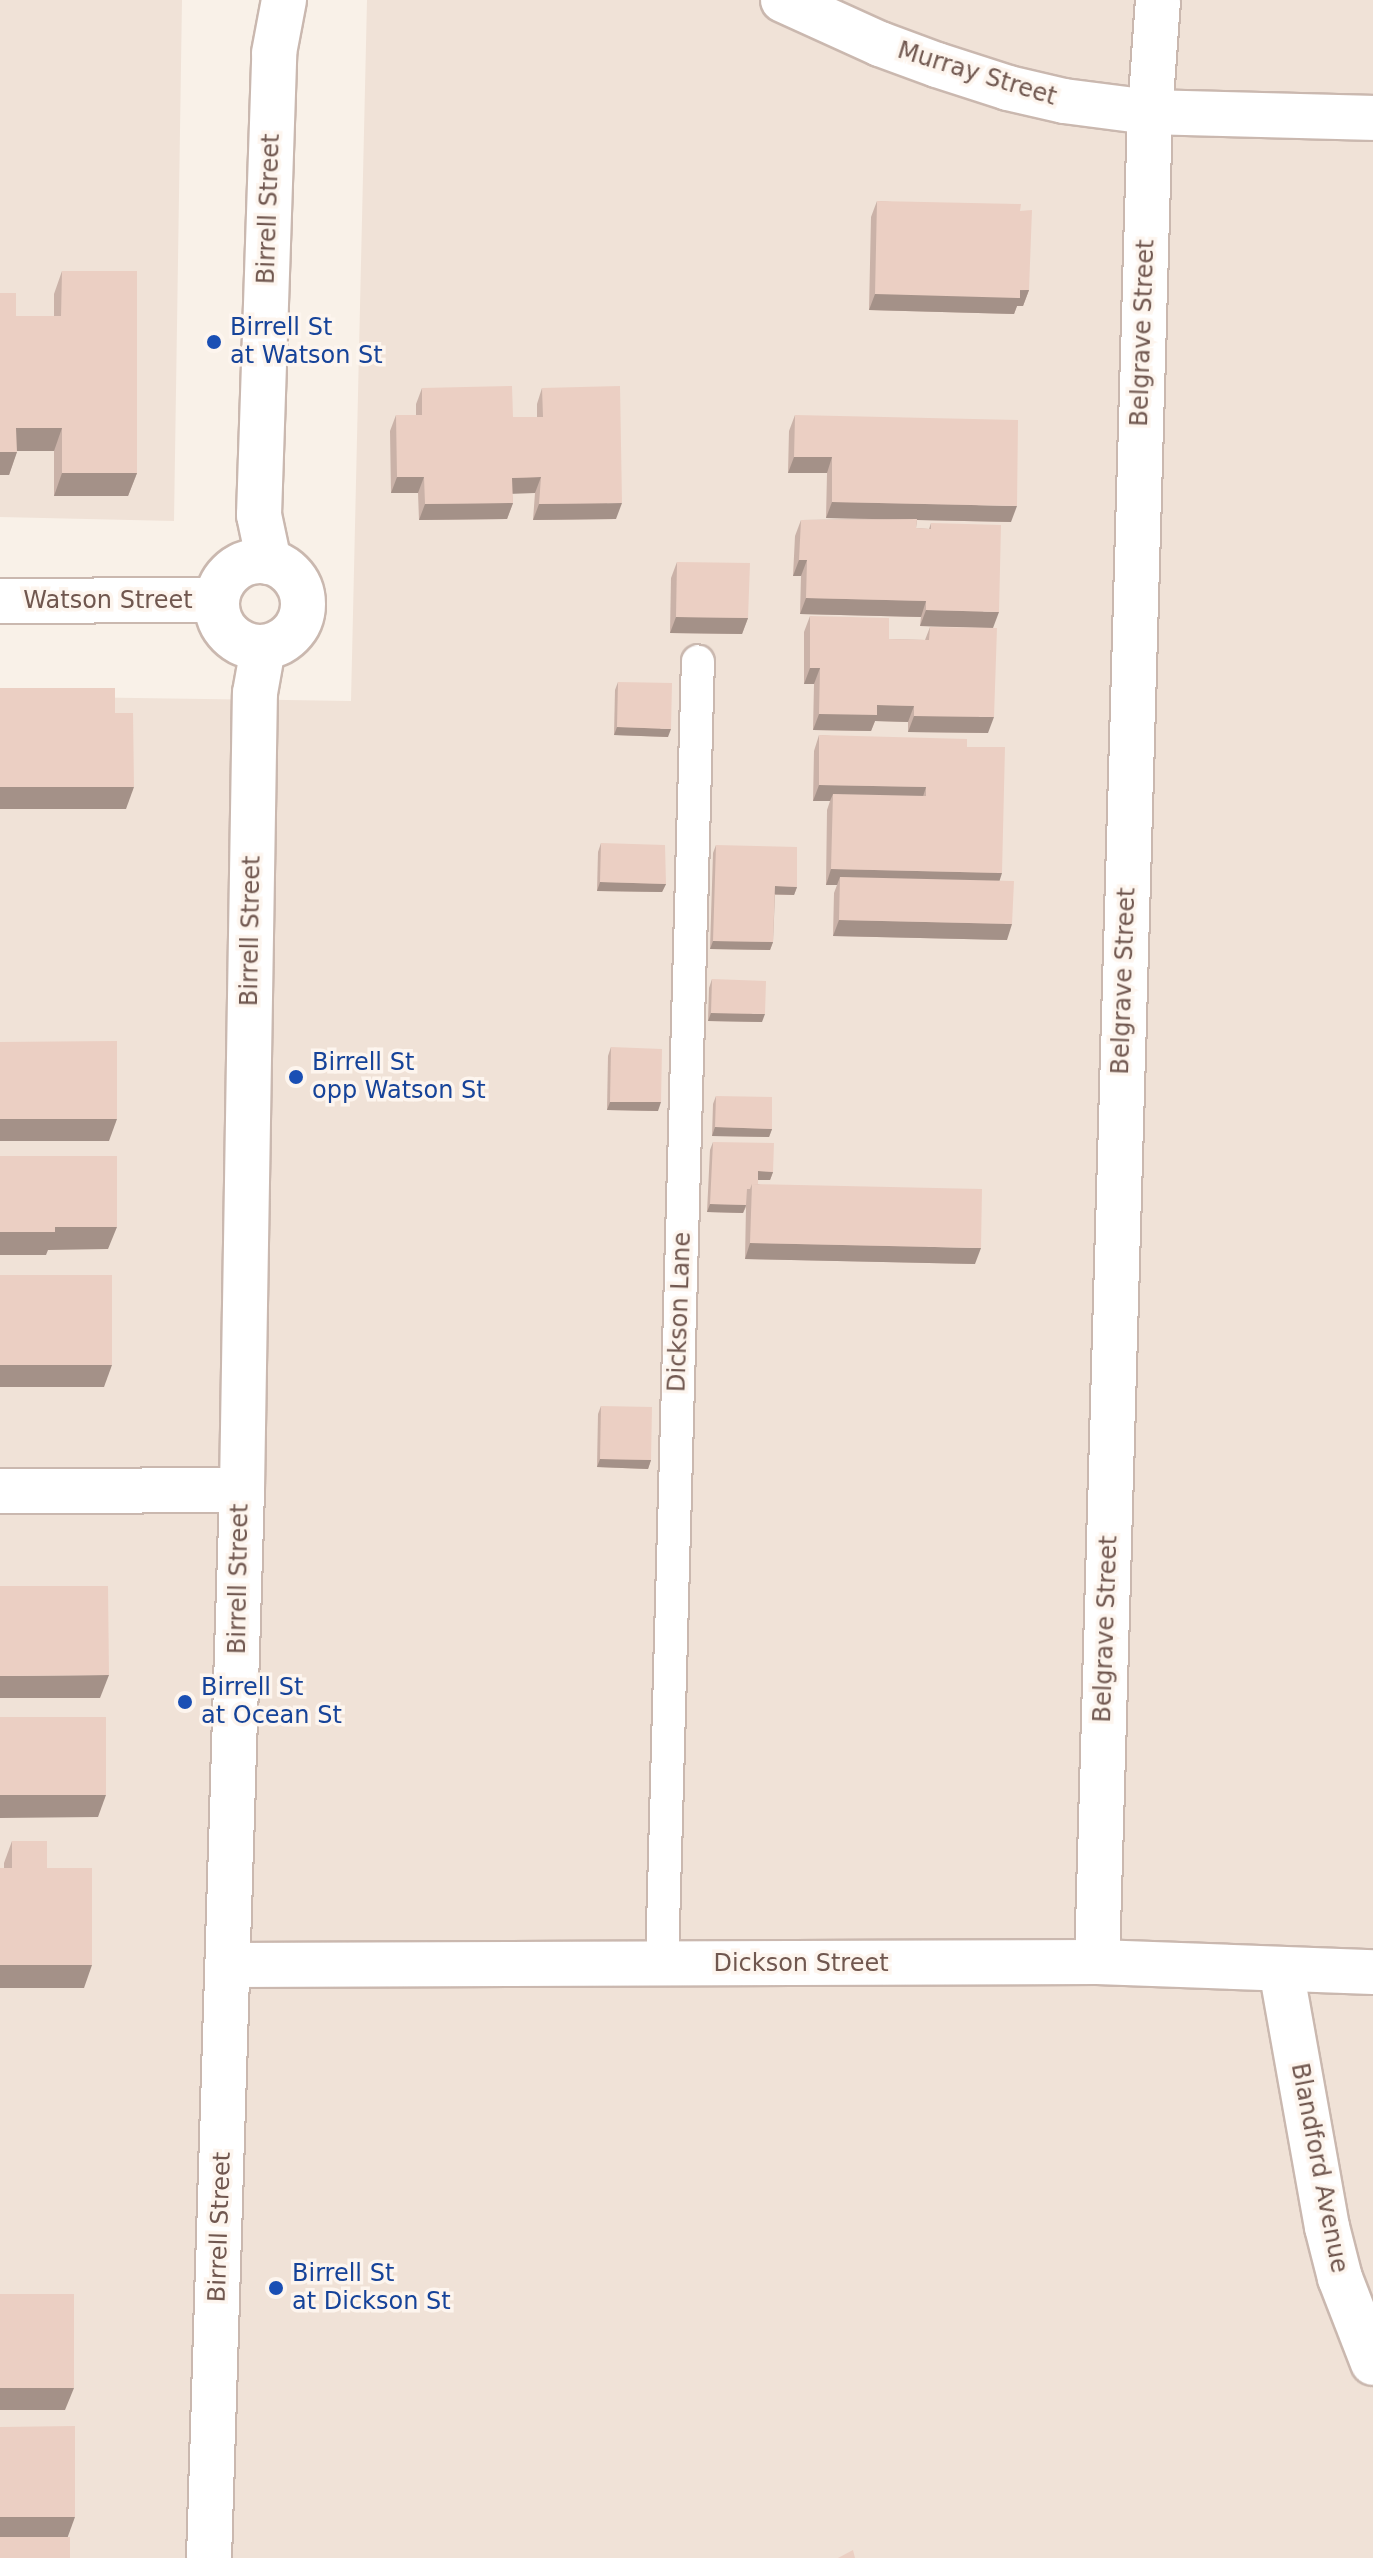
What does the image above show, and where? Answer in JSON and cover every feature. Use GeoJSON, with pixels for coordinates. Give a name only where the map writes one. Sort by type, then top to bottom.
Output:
{"type":"FeatureCollection","features":[{"type":"Feature","properties":{"kind":"street","name":"Birrell Street"},"geometry":{"type":"LineString","coordinates":[[269,562],[259,515],[274,53],[284,0]]}},
{"type":"Feature","properties":{"kind":"street","name":"Murray Street"},"geometry":{"type":"LineString","coordinates":[[783,0],[880,44],[1008,88],[1064,101],[1150,112],[1373,118]]}},
{"type":"Feature","properties":{"kind":"street","name":"Belgrave Street"},"geometry":{"type":"LineString","coordinates":[[1097,1962],[1150,112],[1158,0]]}},
{"type":"Feature","properties":{"kind":"street"},"geometry":{"type":"LineString","coordinates":[[251,562],[269,562],[292,576],[303,601],[302,614],[288,637],[263,648],[235,640],[218,615],[216,600],[222,582],[234,569],[251,562]]}},
{"type":"Feature","properties":{"kind":"street","name":"Watson Street"},"geometry":{"type":"LineString","coordinates":[[0,601],[216,600]]}},
{"type":"Feature","properties":{"kind":"street","name":"Birrell Street"},"geometry":{"type":"LineString","coordinates":[[209,2558],[230,1965],[242,1490],[255,709],[263,648]]}},
{"type":"Feature","properties":{"kind":"street"},"geometry":{"type":"LineString","coordinates":[[0,1491],[242,1490]]}},
{"type":"Feature","properties":{"kind":"street","name":"Dickson Street"},"geometry":{"type":"LineString","coordinates":[[230,1965],[1097,1962],[1373,1972]]}},
{"type":"Feature","properties":{"kind":"street","name":"Blandford Avenue"},"geometry":{"type":"LineString","coordinates":[[1281,1969],[1327,2227],[1340,2278],[1373,2363]]}},
{"type":"Feature","properties":{"kind":"lane","name":"Dickson Lane"},"geometry":{"type":"LineString","coordinates":[[662,1963],[698,661]]}},
{"type":"Feature","properties":{"kind":"shaded area"},"geometry":{"type":"Polygon","coordinates":[[[0,0],[182,0],[174,521],[0,517],[0,0]]]}},
{"type":"Feature","properties":{"kind":"shaded area"},"geometry":{"type":"Polygon","coordinates":[[[367,0],[1373,0],[1373,2558],[0,2558],[0,696],[351,701],[367,0]]]}},
{"type":"Feature","properties":{"kind":"building"},"geometry":{"type":"Polygon","coordinates":[[[877,201],[1021,204],[1020,211],[1032,210],[1029,290],[1020,290],[1020,298],[875,294],[877,201]]]}},
{"type":"Feature","properties":{"kind":"building"},"geometry":{"type":"Polygon","coordinates":[[[62,271],[137,271],[137,473],[62,473],[62,428],[16,428],[17,452],[0,452],[0,293],[16,293],[16,316],[61,316],[62,271]]]}},
{"type":"Feature","properties":{"kind":"building"},"geometry":{"type":"Polygon","coordinates":[[[512,386],[513,417],[543,417],[542,388],[620,386],[622,503],[539,504],[541,477],[512,478],[513,503],[425,504],[424,477],[397,477],[396,415],[422,415],[422,388],[512,386]]]}},
{"type":"Feature","properties":{"kind":"building"},"geometry":{"type":"Polygon","coordinates":[[[795,415],[1018,420],[1017,506],[832,502],[832,457],[794,457],[795,415]]]}},
{"type":"Feature","properties":{"kind":"building"},"geometry":{"type":"Polygon","coordinates":[[[917,519],[916,528],[931,529],[931,523],[1001,525],[999,612],[926,610],[926,601],[806,598],[807,560],[799,560],[801,520],[917,519]]]}},
{"type":"Feature","properties":{"kind":"building"},"geometry":{"type":"Polygon","coordinates":[[[677,562],[750,563],[748,618],[676,617],[677,562]]]}},
{"type":"Feature","properties":{"kind":"building"},"geometry":{"type":"Polygon","coordinates":[[[810,616],[889,618],[889,639],[929,640],[930,627],[997,628],[994,717],[914,716],[914,706],[877,705],[877,715],[819,714],[820,668],[810,668],[810,616]]]}},
{"type":"Feature","properties":{"kind":"building"},"geometry":{"type":"Polygon","coordinates":[[[618,682],[672,683],[671,729],[617,727],[618,682]]]}},
{"type":"Feature","properties":{"kind":"building"},"geometry":{"type":"Polygon","coordinates":[[[0,688],[115,688],[115,713],[133,713],[134,787],[0,787],[0,688]]]}},
{"type":"Feature","properties":{"kind":"building"},"geometry":{"type":"Polygon","coordinates":[[[819,735],[967,739],[967,747],[1005,747],[1002,873],[831,869],[833,794],[926,796],[926,787],[819,785],[819,735]]]}},
{"type":"Feature","properties":{"kind":"building"},"geometry":{"type":"Polygon","coordinates":[[[601,843],[665,845],[666,884],[600,882],[601,843]]]}},
{"type":"Feature","properties":{"kind":"building"},"geometry":{"type":"Polygon","coordinates":[[[716,845],[797,847],[797,887],[775,886],[773,942],[713,941],[716,845]]]}},
{"type":"Feature","properties":{"kind":"building"},"geometry":{"type":"Polygon","coordinates":[[[840,877],[1014,881],[1012,924],[839,920],[840,877]]]}},
{"type":"Feature","properties":{"kind":"building"},"geometry":{"type":"Polygon","coordinates":[[[712,979],[766,981],[765,1014],[711,1013],[712,979]]]}},
{"type":"Feature","properties":{"kind":"building"},"geometry":{"type":"Polygon","coordinates":[[[117,1041],[117,1119],[0,1119],[0,1042],[117,1041]]]}},
{"type":"Feature","properties":{"kind":"building"},"geometry":{"type":"Polygon","coordinates":[[[611,1047],[662,1049],[661,1102],[610,1102],[611,1047]]]}},
{"type":"Feature","properties":{"kind":"building"},"geometry":{"type":"Polygon","coordinates":[[[716,1096],[772,1097],[772,1129],[715,1127],[716,1096]]]}},
{"type":"Feature","properties":{"kind":"building"},"geometry":{"type":"Polygon","coordinates":[[[713,1142],[774,1143],[773,1172],[758,1171],[758,1184],[752,1184],[747,1189],[746,1205],[710,1204],[713,1142]]]}},
{"type":"Feature","properties":{"kind":"building"},"geometry":{"type":"Polygon","coordinates":[[[0,1156],[117,1156],[117,1227],[55,1227],[55,1232],[0,1232],[0,1156]]]}},
{"type":"Feature","properties":{"kind":"building"},"geometry":{"type":"Polygon","coordinates":[[[752,1184],[982,1189],[981,1248],[750,1243],[752,1184]]]}},
{"type":"Feature","properties":{"kind":"building"},"geometry":{"type":"Polygon","coordinates":[[[0,1275],[112,1275],[112,1365],[0,1365],[0,1275]]]}},
{"type":"Feature","properties":{"kind":"building"},"geometry":{"type":"Polygon","coordinates":[[[601,1406],[652,1407],[651,1460],[600,1459],[601,1406]]]}},
{"type":"Feature","properties":{"kind":"building"},"geometry":{"type":"Polygon","coordinates":[[[0,1586],[108,1586],[109,1675],[0,1676],[0,1586]]]}},
{"type":"Feature","properties":{"kind":"building"},"geometry":{"type":"Polygon","coordinates":[[[0,1717],[106,1717],[106,1795],[0,1795],[0,1717]]]}},
{"type":"Feature","properties":{"kind":"building"},"geometry":{"type":"Polygon","coordinates":[[[12,1841],[47,1841],[47,1868],[92,1868],[92,1965],[0,1965],[0,1868],[12,1868],[12,1841]]]}},
{"type":"Feature","properties":{"kind":"building"},"geometry":{"type":"Polygon","coordinates":[[[0,2294],[74,2294],[74,2388],[0,2388],[0,2294]]]}},
{"type":"Feature","properties":{"kind":"building"},"geometry":{"type":"Polygon","coordinates":[[[75,2426],[75,2517],[0,2517],[0,2427],[75,2426]]]}},
{"type":"Feature","properties":{"kind":"building"},"geometry":{"type":"Polygon","coordinates":[[[0,2537],[70,2537],[70,2558],[0,2558],[0,2537]]]}},
{"type":"Feature","properties":{"kind":"building"},"geometry":{"type":"Polygon","coordinates":[[[853,2550],[855,2558],[838,2558],[853,2550]]]}},
{"type":"Feature","properties":{"kind":"place","name":"Birrell St at Watson St"},"geometry":{"type":"Point","coordinates":[214,342]}},
{"type":"Feature","properties":{"kind":"place","name":"Birrell St opp Watson St"},"geometry":{"type":"Point","coordinates":[296,1077]}},
{"type":"Feature","properties":{"kind":"place","name":"Birrell St at Ocean St"},"geometry":{"type":"Point","coordinates":[185,1702]}},
{"type":"Feature","properties":{"kind":"place","name":"Birrell St at Dickson St"},"geometry":{"type":"Point","coordinates":[276,2288]}}]}
